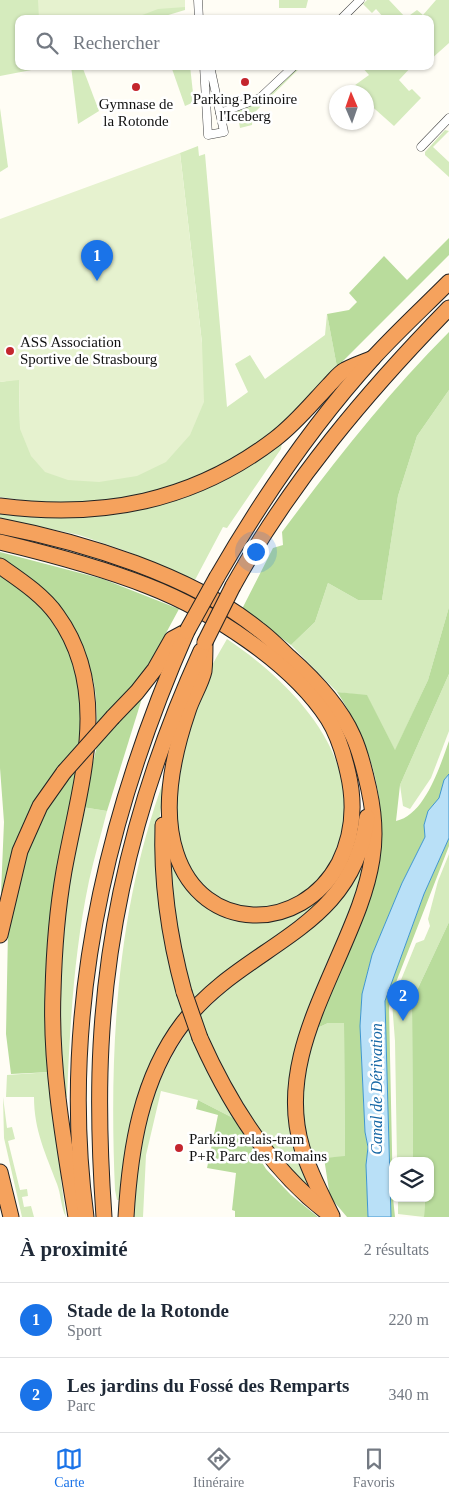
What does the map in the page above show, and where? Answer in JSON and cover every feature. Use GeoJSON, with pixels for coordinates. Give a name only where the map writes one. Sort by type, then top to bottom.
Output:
{"type":"FeatureCollection","features":[{"type":"Feature","properties":{"kind":"highway"},"geometry":{"type":"LineString","coordinates":[[86,1217],[80,1133],[80,1052],[93,926],[110,849],[129,780],[160,692],[187,631],[217,576],[270,490],[300,448],[373,358],[449,282]]}},
{"type":"Feature","properties":{"kind":"highway"},"geometry":{"type":"LineString","coordinates":[[104,1217],[100,1149],[100,1055],[112,937],[128,857],[149,783],[179,699],[205,642],[260,538],[318,455],[382,378],[449,308]]}},
{"type":"Feature","properties":{"kind":"highway"},"geometry":{"type":"LineString","coordinates":[[0,506],[66,511],[110,509],[153,501],[200,484],[241,462],[276,438],[344,370],[373,358]]}},
{"type":"Feature","properties":{"kind":"highway"},"geometry":{"type":"LineString","coordinates":[[0,526],[33,532],[112,555],[178,582],[218,602],[257,628],[320,684],[352,735],[366,774],[375,824],[374,850],[368,880],[356,915],[308,1029],[297,1071],[295,1089],[302,1147],[333,1216]]}},
{"type":"Feature","properties":{"kind":"highway"},"geometry":{"type":"LineString","coordinates":[[0,542],[105,570],[150,586],[210,616],[273,660],[301,688],[328,720],[344,756],[350,783],[352,814],[350,830],[339,862],[322,886],[291,908],[270,915],[257,916],[229,911],[218,906],[192,884],[176,854],[170,824],[169,800]]}},
{"type":"Feature","properties":{"kind":"highway"},"geometry":{"type":"LineString","coordinates":[[0,566],[28,585],[57,614],[76,648],[86,688],[89,729],[86,768],[64,871],[56,920],[52,994],[53,1031],[60,1111],[76,1217]]}},
{"type":"Feature","properties":{"kind":"highway"},"geometry":{"type":"LineString","coordinates":[[0,934],[20,851],[40,806],[64,772],[138,692],[155,669],[172,639],[187,631]]}},
{"type":"Feature","properties":{"kind":"highway"},"geometry":{"type":"LineString","coordinates":[[205,642],[204,671],[188,712],[180,740],[169,800],[163,818],[164,897],[171,940],[184,992],[200,1038],[221,1082],[258,1140],[296,1187],[333,1216]]}},
{"type":"Feature","properties":{"kind":"highway"},"geometry":{"type":"LineString","coordinates":[[126,1217],[129,1168],[145,1099],[158,1064],[183,1023],[210,994],[316,914],[343,886],[356,864],[362,849],[369,790]]}},
{"type":"Feature","properties":{"kind":"highway"},"geometry":{"type":"LineString","coordinates":[[0,1172],[11,1217]]}},
{"type":"Feature","properties":{"kind":"highway"},"geometry":{"type":"LineString","coordinates":[[0,1204],[3,1217]]}},
{"type":"Feature","properties":{"kind":"street"},"geometry":{"type":"LineString","coordinates":[[198,0],[199,15]]}},
{"type":"Feature","properties":{"kind":"street"},"geometry":{"type":"LineString","coordinates":[[345,15],[360,0]]}},
{"type":"Feature","properties":{"kind":"street"},"geometry":{"type":"LineString","coordinates":[[204,70],[208,135],[224,132],[211,70]]}},
{"type":"Feature","properties":{"kind":"street"},"geometry":{"type":"LineString","coordinates":[[220,112],[260,98],[290,70]]}},
{"type":"Feature","properties":{"kind":"street"},"geometry":{"type":"LineString","coordinates":[[421,147],[449,118]]}},
{"type":"Feature","properties":{"kind":"green space"},"geometry":{"type":"Polygon","coordinates":[[[0,0],[44,0],[46,15],[15,15],[15,70],[31,70],[0,76],[0,0]]]}},
{"type":"Feature","properties":{"kind":"green space"},"geometry":{"type":"Polygon","coordinates":[[[38,0],[185,0],[185,7],[158,9],[142,15],[39,15],[38,0]]]}},
{"type":"Feature","properties":{"kind":"green space"},"geometry":{"type":"Polygon","coordinates":[[[185,0],[185,10],[168,15],[121,15],[185,0]]]}},
{"type":"Feature","properties":{"kind":"green space"},"geometry":{"type":"Polygon","coordinates":[[[279,0],[308,0],[306,8],[279,8],[279,0]]]}},
{"type":"Feature","properties":{"kind":"green space"},"geometry":{"type":"Polygon","coordinates":[[[367,0],[389,0],[403,15],[381,15],[376,9],[372,13],[363,4],[367,0]]]}},
{"type":"Feature","properties":{"kind":"green space"},"geometry":{"type":"Polygon","coordinates":[[[436,0],[449,0],[449,43],[434,56],[434,15],[423,15],[436,0]]]}},
{"type":"Feature","properties":{"kind":"green space"},"geometry":{"type":"Polygon","coordinates":[[[417,10],[423,15],[410,15],[417,10]]]}},
{"type":"Feature","properties":{"kind":"green space"},"geometry":{"type":"Polygon","coordinates":[[[71,70],[84,70],[99,111],[78,124],[71,70]]]}},
{"type":"Feature","properties":{"kind":"green space"},"geometry":{"type":"Polygon","coordinates":[[[172,70],[190,70],[194,102],[185,106],[172,70]]]}},
{"type":"Feature","properties":{"kind":"green space"},"geometry":{"type":"Polygon","coordinates":[[[293,70],[298,70],[253,114],[252,125],[240,128],[237,110],[262,100],[293,70]]]}},
{"type":"Feature","properties":{"kind":"green space"},"geometry":{"type":"Polygon","coordinates":[[[365,70],[408,70],[399,80],[409,91],[412,89],[421,98],[394,126],[374,108],[374,85],[355,85],[369,75],[365,70]]]}},
{"type":"Feature","properties":{"kind":"green space"},"geometry":{"type":"Polygon","coordinates":[[[0,108],[8,167],[0,172],[0,108]]]}},
{"type":"Feature","properties":{"kind":"green space"},"geometry":{"type":"Polygon","coordinates":[[[445,130],[449,131],[433,147],[449,162],[449,177],[425,155],[425,152],[445,130]]]}},
{"type":"Feature","properties":{"kind":"green space"},"geometry":{"type":"Polygon","coordinates":[[[198,146],[199,156],[205,154],[227,407],[248,392],[235,364],[250,355],[265,379],[325,335],[327,314],[337,367],[296,413],[262,441],[230,462],[146,499],[58,505],[0,497],[0,382],[19,379],[20,428],[202,343],[180,153],[198,146]]]}},
{"type":"Feature","properties":{"kind":"green space"},"geometry":{"type":"Polygon","coordinates":[[[180,153],[202,343],[204,402],[190,435],[166,462],[137,476],[99,482],[68,480],[45,472],[31,456],[20,429],[19,380],[0,382],[0,219],[180,153]]]}},
{"type":"Feature","properties":{"kind":"green space"},"geometry":{"type":"Polygon","coordinates":[[[449,238],[449,255],[337,367],[327,314],[349,310],[357,302],[349,293],[384,256],[407,280],[449,238]]]}},
{"type":"Feature","properties":{"kind":"green space"},"geometry":{"type":"Polygon","coordinates":[[[449,332],[449,390],[417,436],[398,496],[382,600],[358,600],[328,583],[315,622],[291,645],[242,609],[273,548],[283,545],[282,532],[362,429],[449,332]]]}},
{"type":"Feature","properties":{"kind":"green space"},"geometry":{"type":"Polygon","coordinates":[[[449,390],[449,607],[428,680],[395,751],[367,696],[337,692],[291,645],[315,622],[328,583],[358,600],[382,600],[398,496],[417,436],[449,390]]]}},
{"type":"Feature","properties":{"kind":"green space"},"geometry":{"type":"Polygon","coordinates":[[[282,442],[281,449],[227,528],[223,527],[195,580],[129,552],[79,535],[0,518],[0,509],[66,517],[126,513],[158,505],[282,442]]]}},
{"type":"Feature","properties":{"kind":"green space"},"geometry":{"type":"Polygon","coordinates":[[[0,552],[103,579],[179,609],[152,659],[135,683],[97,726],[94,682],[86,656],[78,639],[58,608],[33,582],[0,559],[0,552]]]}},
{"type":"Feature","properties":{"kind":"green space"},"geometry":{"type":"Polygon","coordinates":[[[0,575],[40,604],[67,645],[80,687],[81,743],[3,893],[1,893],[4,822],[0,768],[0,575]]]}},
{"type":"Feature","properties":{"kind":"green space"},"geometry":{"type":"Polygon","coordinates":[[[449,607],[449,674],[400,785],[396,821],[406,817],[423,800],[436,776],[449,741],[449,774],[444,780],[440,798],[428,811],[424,825],[425,837],[402,883],[372,955],[362,994],[360,1026],[365,1132],[368,1147],[366,1165],[368,1217],[347,1217],[330,1197],[324,1158],[345,1156],[344,1023],[328,1023],[313,1030],[379,854],[381,832],[378,790],[373,769],[358,729],[337,692],[367,695],[395,750],[428,680],[449,607]]]}},
{"type":"Feature","properties":{"kind":"green space"},"geometry":{"type":"Polygon","coordinates":[[[227,639],[252,657],[300,703],[320,729],[335,757],[343,788],[344,819],[335,852],[325,870],[312,886],[295,898],[276,906],[261,909],[246,908],[219,897],[197,879],[184,855],[178,826],[177,794],[181,761],[188,729],[207,675],[227,639]]]}},
{"type":"Feature","properties":{"kind":"green space"},"geometry":{"type":"Polygon","coordinates":[[[449,674],[449,731],[431,778],[410,809],[403,806],[400,785],[449,674]]]}},
{"type":"Feature","properties":{"kind":"green space"},"geometry":{"type":"Polygon","coordinates":[[[143,695],[107,811],[82,807],[97,746],[128,708],[143,695]]]}},
{"type":"Feature","properties":{"kind":"green space"},"geometry":{"type":"Polygon","coordinates":[[[80,765],[57,879],[48,956],[46,994],[47,1033],[51,1072],[11,1074],[6,1034],[8,931],[25,850],[45,806],[80,765]]]}},
{"type":"Feature","properties":{"kind":"green space"},"geometry":{"type":"Polygon","coordinates":[[[165,777],[159,822],[184,1016],[164,1044],[120,1200],[117,1200],[113,1138],[113,1085],[119,981],[126,929],[136,878],[149,827],[165,777]]]}},
{"type":"Feature","properties":{"kind":"green space"},"geometry":{"type":"Polygon","coordinates":[[[82,807],[107,811],[89,881],[76,962],[67,1097],[65,1097],[61,1080],[58,956],[82,807]]]}},
{"type":"Feature","properties":{"kind":"green space"},"geometry":{"type":"Polygon","coordinates":[[[449,838],[449,846],[393,990],[389,1007],[392,1157],[389,1157],[385,1001],[424,894],[449,838]]]}},
{"type":"Feature","properties":{"kind":"green space"},"geometry":{"type":"Polygon","coordinates":[[[170,853],[234,917],[325,893],[339,877],[325,898],[195,1002],[178,948],[170,890],[170,853]]]}},
{"type":"Feature","properties":{"kind":"green space"},"geometry":{"type":"Polygon","coordinates":[[[449,854],[449,922],[412,1001],[413,1157],[397,1157],[395,1041],[392,1002],[416,943],[424,940],[430,926],[428,919],[438,881],[449,854]]]}},
{"type":"Feature","properties":{"kind":"green space"},"geometry":{"type":"Polygon","coordinates":[[[366,862],[363,886],[293,1064],[316,1194],[289,1172],[243,1110],[209,1046],[200,1015],[227,990],[328,913],[348,889],[366,862]]]}},
{"type":"Feature","properties":{"kind":"green space"},"geometry":{"type":"Polygon","coordinates":[[[449,922],[449,1217],[424,1217],[425,1202],[434,1202],[434,1157],[413,1157],[412,1001],[449,922]]]}},
{"type":"Feature","properties":{"kind":"green space"},"geometry":{"type":"Polygon","coordinates":[[[328,1023],[344,1023],[345,1157],[324,1158],[314,1166],[307,1147],[300,1089],[313,1030],[328,1023]]]}},
{"type":"Feature","properties":{"kind":"green space"},"geometry":{"type":"Polygon","coordinates":[[[189,1029],[235,1119],[198,1100],[161,1091],[146,1155],[143,1217],[132,1217],[137,1167],[147,1118],[164,1072],[175,1050],[189,1029]]]}},
{"type":"Feature","properties":{"kind":"green space"},"geometry":{"type":"Polygon","coordinates":[[[51,1072],[63,1170],[61,1180],[66,1217],[38,1132],[34,1097],[6,1097],[7,1075],[51,1072]]]}},
{"type":"Feature","properties":{"kind":"green space"},"geometry":{"type":"Polygon","coordinates":[[[3,1097],[7,1128],[12,1127],[15,1139],[8,1141],[20,1190],[27,1189],[28,1196],[22,1197],[24,1207],[31,1206],[34,1217],[22,1217],[4,1138],[3,1097]]]}},
{"type":"Feature","properties":{"kind":"green space"},"geometry":{"type":"Polygon","coordinates":[[[198,1100],[235,1119],[266,1169],[291,1195],[318,1217],[235,1217],[235,1211],[232,1210],[236,1173],[207,1168],[218,1115],[196,1109],[198,1100]]]}},
{"type":"Feature","properties":{"kind":"green space"},"geometry":{"type":"Polygon","coordinates":[[[391,1202],[393,1202],[395,1217],[391,1217],[391,1202]]]}},
{"type":"Feature","properties":{"kind":"green space"},"geometry":{"type":"Polygon","coordinates":[[[398,1202],[425,1202],[424,1217],[398,1214],[398,1202]]]}},
{"type":"Feature","properties":{"kind":"water","name":"Canal de Dérivation"},"geometry":{"type":"Polygon","coordinates":[[[449,774],[449,838],[424,894],[385,1001],[389,1202],[391,1202],[391,1217],[368,1217],[366,1165],[368,1147],[365,1132],[360,1026],[362,994],[372,955],[402,883],[425,837],[424,825],[428,811],[439,798],[444,780],[449,774]]]}},
{"type":"Feature","properties":{"kind":"place","name":"Parking Patinoire l'Iceberg"},"geometry":{"type":"Point","coordinates":[245,82]}},
{"type":"Feature","properties":{"kind":"place","name":"Gymnase de la Rotonde"},"geometry":{"type":"Point","coordinates":[136,87]}},
{"type":"Feature","properties":{"kind":"place","name":"Stade de la Rotonde"},"geometry":{"type":"Point","coordinates":[97,281]}},
{"type":"Feature","properties":{"kind":"place","name":"ASS Association Sportive de Strasbourg"},"geometry":{"type":"Point","coordinates":[10,351]}},
{"type":"Feature","properties":{"kind":"place","name":"Les jardins du Fossé des Remparts"},"geometry":{"type":"Point","coordinates":[403,1021]}},
{"type":"Feature","properties":{"kind":"place","name":"Parking relais-tram P+R Parc des Romains"},"geometry":{"type":"Point","coordinates":[179,1148]}}]}
